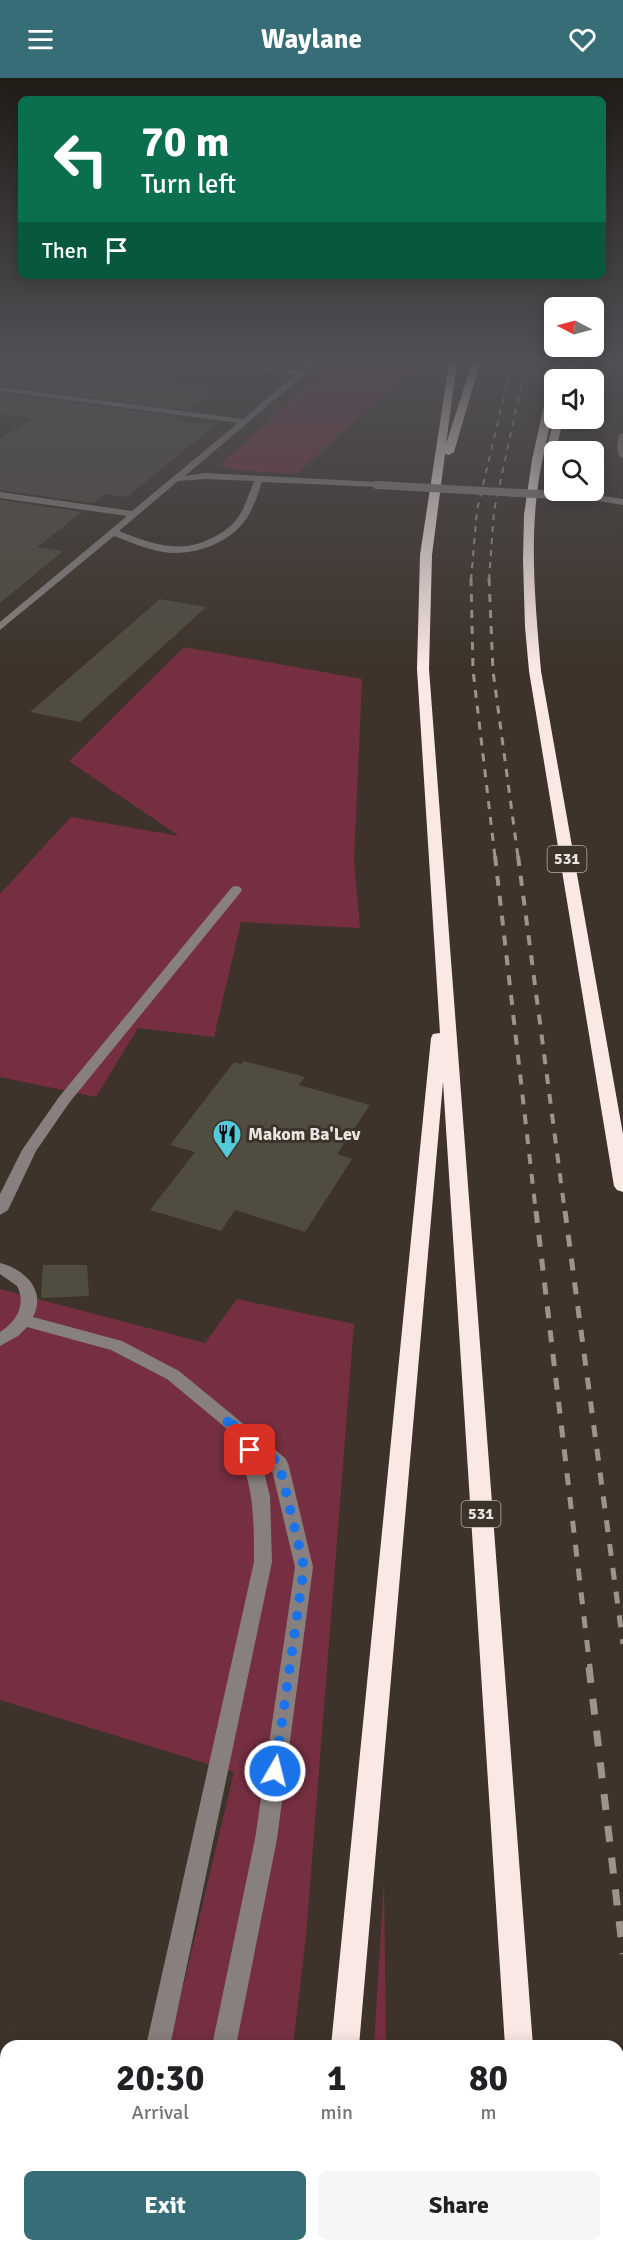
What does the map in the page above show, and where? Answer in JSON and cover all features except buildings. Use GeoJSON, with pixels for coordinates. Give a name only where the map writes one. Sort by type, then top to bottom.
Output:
{"type":"FeatureCollection","features":[{"type":"Feature","properties":{"kind":"highway"},"geometry":{"type":"LineString","coordinates":[[432,508],[438,464]]}},
{"type":"Feature","properties":{"kind":"highway","name":"531"},"geometry":{"type":"LineString","coordinates":[[445,464],[432,508],[426,555],[423,669],[519,2040]]}},
{"type":"Feature","properties":{"kind":"highway","name":"531"},"geometry":{"type":"LineString","coordinates":[[537,464],[528,531],[528,586],[535,671],[623,1186]]}},
{"type":"Feature","properties":{"kind":"highway"},"geometry":{"type":"LineString","coordinates":[[528,531],[546,464]]}},
{"type":"Feature","properties":{"kind":"highway"},"geometry":{"type":"LineString","coordinates":[[569,868],[623,1113]]}},
{"type":"Feature","properties":{"kind":"highway"},"geometry":{"type":"LineString","coordinates":[[345,2040],[358,1878],[444,982]]}},
{"type":"Feature","properties":{"kind":"street"},"geometry":{"type":"LineString","coordinates":[[0,627],[193,464]]}},
{"type":"Feature","properties":{"kind":"street"},"geometry":{"type":"LineString","coordinates":[[208,464],[213,469],[221,471],[377,485]]}},
{"type":"Feature","properties":{"kind":"street"},"geometry":{"type":"LineString","coordinates":[[175,480],[205,476],[544,494]]}},
{"type":"Feature","properties":{"kind":"street"},"geometry":{"type":"LineString","coordinates":[[113,532],[164,549],[201,546],[221,537],[237,525],[250,504],[259,479]]}},
{"type":"Feature","properties":{"kind":"street"},"geometry":{"type":"LineString","coordinates":[[604,496],[623,494]]}},
{"type":"Feature","properties":{"kind":"street"},"geometry":{"type":"LineString","coordinates":[[0,495],[134,514]]}},
{"type":"Feature","properties":{"kind":"street"},"geometry":{"type":"LineString","coordinates":[[604,499],[623,502]]}},
{"type":"Feature","properties":{"kind":"street"},"geometry":{"type":"LineString","coordinates":[[0,1210],[29,1150],[64,1100],[236,890]]}},
{"type":"Feature","properties":{"kind":"street"},"geometry":{"type":"LineString","coordinates":[[0,1268],[10,1271],[23,1281],[30,1295],[30,1309],[24,1320],[9,1336],[0,1340]]}},
{"type":"Feature","properties":{"kind":"street"},"geometry":{"type":"LineString","coordinates":[[24,1320],[116,1345],[173,1375],[279,1463],[304,1567],[266,1839],[225,2040]]}},
{"type":"Feature","properties":{"kind":"street"},"geometry":{"type":"LineString","coordinates":[[159,2040],[263,1562],[263,1507],[250,1450],[224,1417]]}},
{"type":"Feature","properties":{"kind":"shaded area"},"geometry":{"type":"Polygon","coordinates":[[[307,464],[297,474],[236,470],[219,465],[307,464]]]}},
{"type":"Feature","properties":{"kind":"shaded area"},"geometry":{"type":"Polygon","coordinates":[[[184,647],[362,679],[354,860],[360,928],[241,922],[214,1037],[138,1028],[96,1097],[0,1077],[0,894],[71,817],[179,836],[69,761],[184,647]]]}},
{"type":"Feature","properties":{"kind":"shaded area"},"geometry":{"type":"Polygon","coordinates":[[[0,1289],[205,1343],[237,1299],[354,1324],[306,1936],[294,2040],[170,2040],[234,1772],[0,1700],[0,1289]]]}},
{"type":"Feature","properties":{"kind":"shaded area"},"geometry":{"type":"Polygon","coordinates":[[[384,1880],[386,2040],[374,2040],[384,1880]]]}},
{"type":"Feature","properties":{"kind":"railway"},"geometry":{"type":"LineString","coordinates":[[471,580],[477,510],[488,464]]}},
{"type":"Feature","properties":{"kind":"railway"},"geometry":{"type":"LineString","coordinates":[[489,579],[494,511],[504,464]]}},
{"type":"Feature","properties":{"kind":"railway"},"geometry":{"type":"LineString","coordinates":[[489,579],[493,671],[518,857]]}},
{"type":"Feature","properties":{"kind":"railway"},"geometry":{"type":"LineString","coordinates":[[471,580],[473,670],[495,857]]}},
{"type":"Feature","properties":{"kind":"railway"},"geometry":{"type":"LineString","coordinates":[[495,856],[536,1213]]}},
{"type":"Feature","properties":{"kind":"railway"},"geometry":{"type":"LineString","coordinates":[[518,856],[565,1213]]}},
{"type":"Feature","properties":{"kind":"railway"},"geometry":{"type":"LineString","coordinates":[[536,1211],[590,1668]]}},
{"type":"Feature","properties":{"kind":"railway"},"geometry":{"type":"LineString","coordinates":[[565,1211],[623,1644]]}},
{"type":"Feature","properties":{"kind":"railway"},"geometry":{"type":"LineString","coordinates":[[589,1667],[623,1954]]}},
{"type":"Feature","properties":{"kind":"place","name":"Makom Ba'Lev"},"geometry":{"type":"Point","coordinates":[227,1160]}},
{"type":"Feature","properties":{"kind":"route"},"geometry":{"type":"LineString","coordinates":[[250,1450],[224,1417],[279,1463],[304,1567],[275,1771]]}}]}
